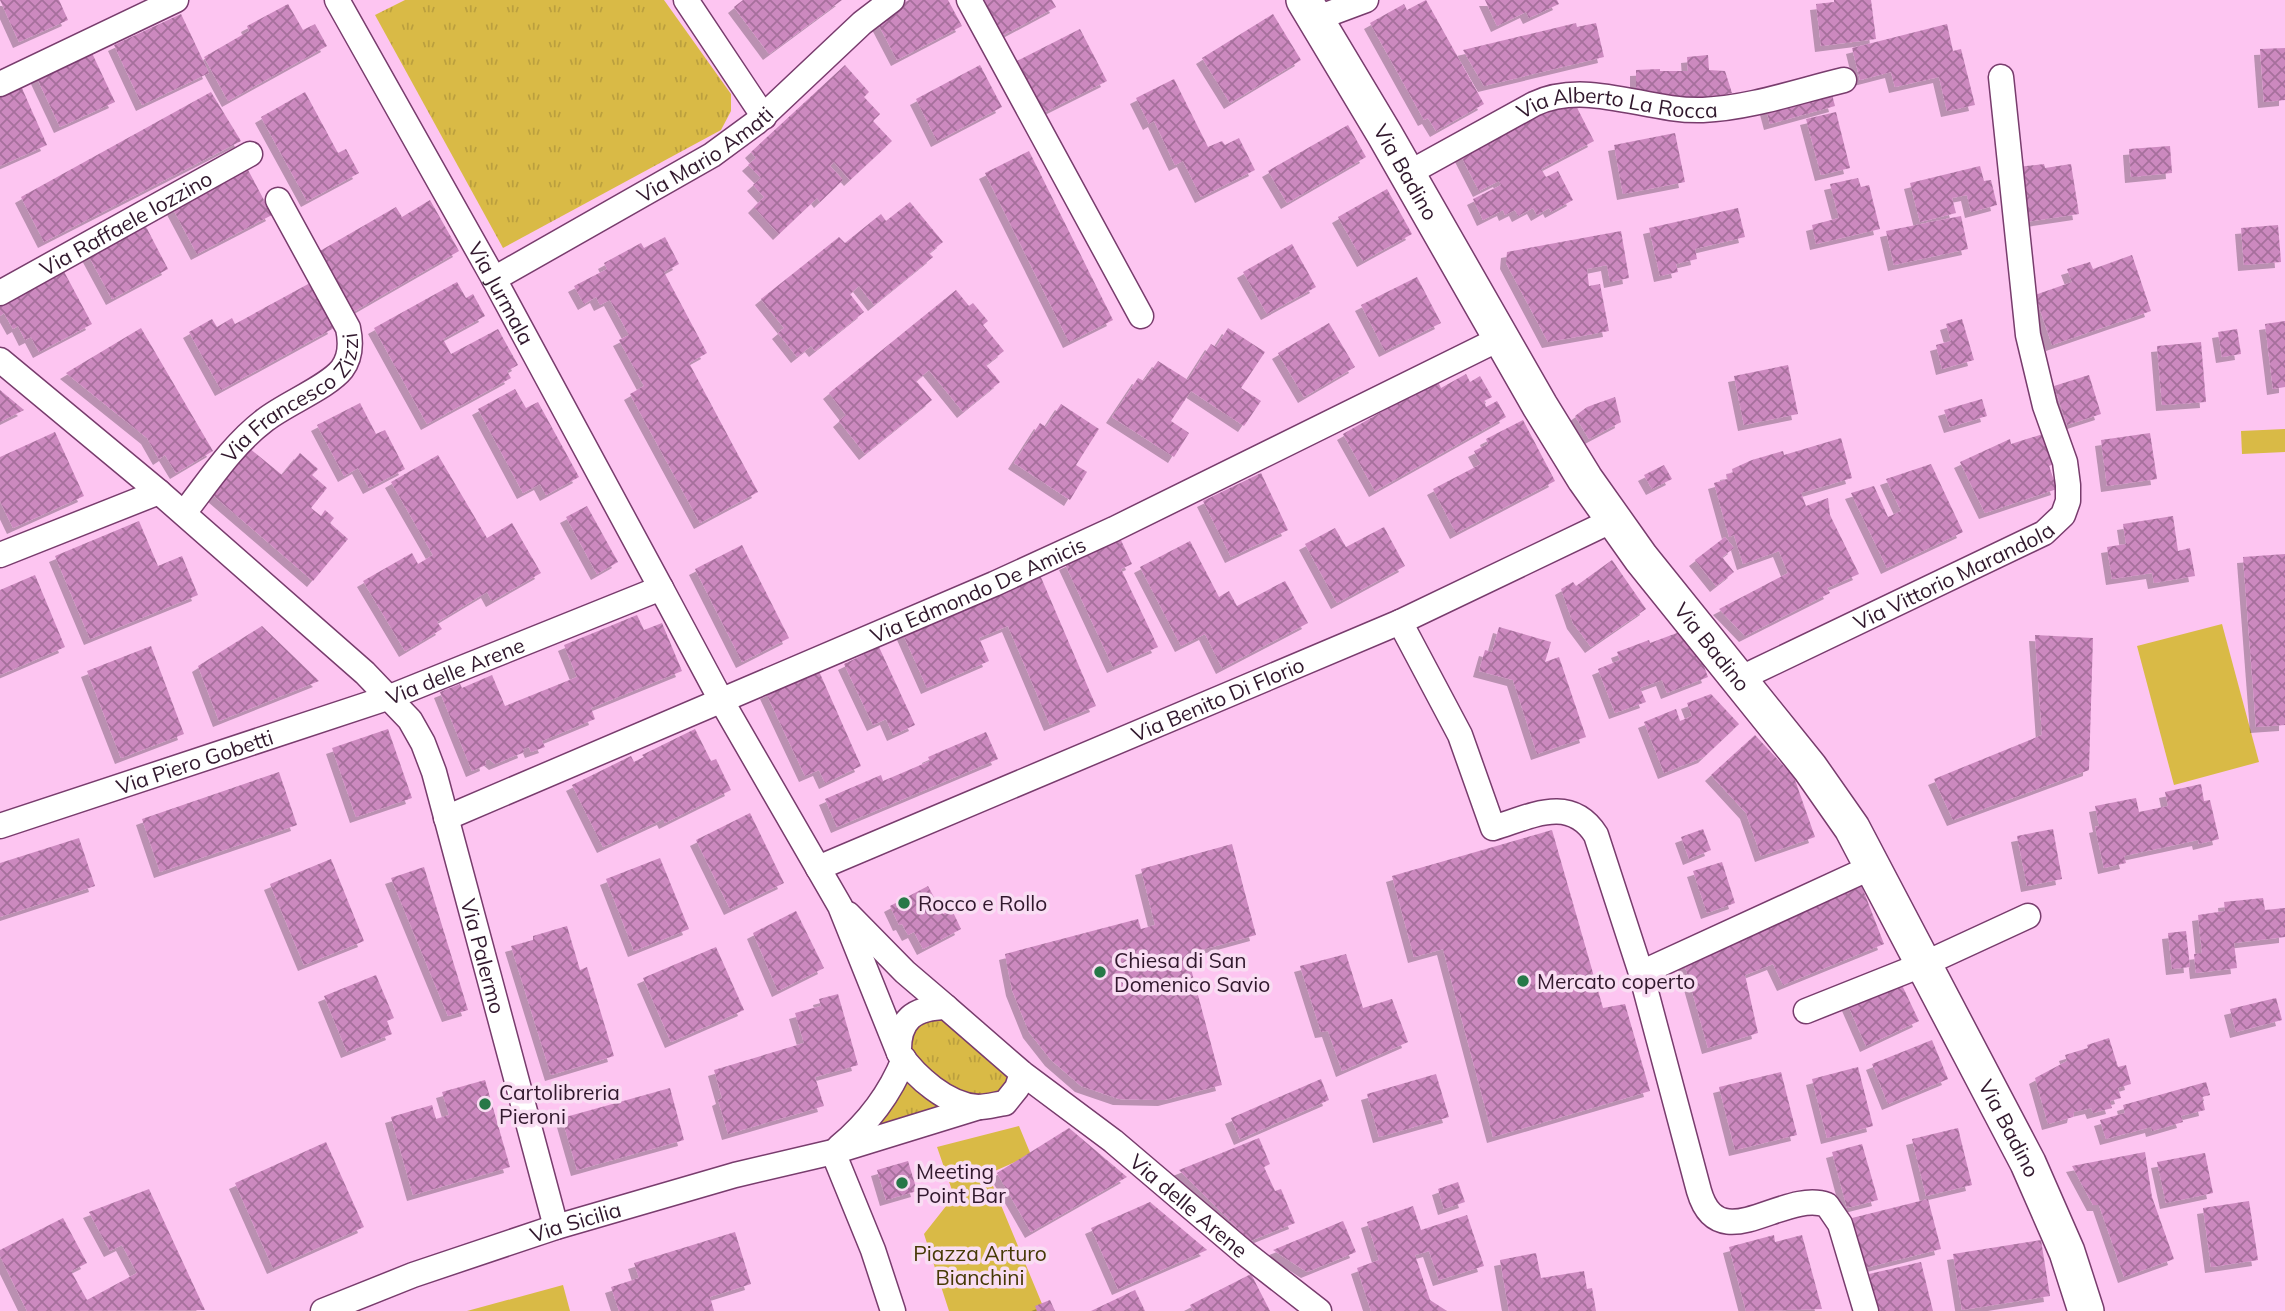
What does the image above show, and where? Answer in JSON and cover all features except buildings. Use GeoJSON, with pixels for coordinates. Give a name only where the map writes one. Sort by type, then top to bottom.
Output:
{"type":"FeatureCollection","features":[{"type":"Feature","properties":{"kind":"street"},"geometry":{"type":"LineString","coordinates":[[0,84],[176,0]]}},
{"type":"Feature","properties":{"kind":"street","name":"Via Jurmala"},"geometry":{"type":"LineString","coordinates":[[337,0],[494,279],[661,589]]}},
{"type":"Feature","properties":{"kind":"street"},"geometry":{"type":"LineString","coordinates":[[686,0],[764,117]]}},
{"type":"Feature","properties":{"kind":"street","name":"Via Mario Amati"},"geometry":{"type":"LineString","coordinates":[[494,279],[712,155],[764,117],[862,23],[892,0]]}},
{"type":"Feature","properties":{"kind":"street"},"geometry":{"type":"LineString","coordinates":[[969,0],[1141,316]]}},
{"type":"Feature","properties":{"kind":"street"},"geometry":{"type":"LineString","coordinates":[[1310,9],[1366,0]]}},
{"type":"Feature","properties":{"kind":"street","name":"Via Badino"},"geometry":{"type":"LineString","coordinates":[[1310,9],[1559,437],[1613,520],[1832,798],[1874,866],[2036,1180],[2067,1252],[2086,1311]]}},
{"type":"Feature","properties":{"kind":"street","name":"Via Vittorio Marandola"},"geometry":{"type":"LineString","coordinates":[[1739,679],[2044,533],[2063,515],[2068,493],[2065,462],[2045,406],[2028,335],[2001,77]]}},
{"type":"Feature","properties":{"kind":"street","name":"Via Alberto La Rocca"},"geometry":{"type":"LineString","coordinates":[[1407,174],[1534,104],[1561,95],[1581,94],[1679,110],[1704,110],[1729,107],[1844,80]]}},
{"type":"Feature","properties":{"kind":"street","name":"Via Raffaele Iozzino"},"geometry":{"type":"LineString","coordinates":[[0,293],[250,154]]}},
{"type":"Feature","properties":{"kind":"street","name":"Via Francesco Zizzi"},"geometry":{"type":"LineString","coordinates":[[184,513],[254,429],[331,379],[346,361],[350,342],[348,327],[278,200]]}},
{"type":"Feature","properties":{"kind":"street","name":"Via Edmondo De Amicis"},"geometry":{"type":"LineString","coordinates":[[446,818],[934,610],[1092,539],[1501,338]]}},
{"type":"Feature","properties":{"kind":"street","name":"Via delle Arene"},"geometry":{"type":"LineString","coordinates":[[0,360],[184,513],[390,697],[661,589]]}},
{"type":"Feature","properties":{"kind":"street"},"geometry":{"type":"LineString","coordinates":[[0,555],[159,492]]}},
{"type":"Feature","properties":{"kind":"street","name":"Via Benito Di Florio"},"geometry":{"type":"LineString","coordinates":[[818,869],[1400,622],[1613,520]]}},
{"type":"Feature","properties":{"kind":"street"},"geometry":{"type":"LineString","coordinates":[[661,589],[840,906],[902,1056],[921,1078],[948,1097],[979,1107]]}},
{"type":"Feature","properties":{"kind":"street"},"geometry":{"type":"LineString","coordinates":[[1400,622],[1460,735],[1493,828],[1557,811],[1576,814],[1590,826],[1601,846],[1641,974],[1702,1202],[1714,1217],[1731,1222],[1806,1203],[1827,1205],[1840,1224],[1866,1311]]}},
{"type":"Feature","properties":{"kind":"street","name":"Via Palermo"},"geometry":{"type":"LineString","coordinates":[[390,697],[410,720],[423,743],[446,818],[556,1227]]}},
{"type":"Feature","properties":{"kind":"street","name":"Via Piero Gobetti"},"geometry":{"type":"LineString","coordinates":[[0,826],[390,697]]}},
{"type":"Feature","properties":{"kind":"street"},"geometry":{"type":"LineString","coordinates":[[1641,974],[1874,866]]}},
{"type":"Feature","properties":{"kind":"street","name":"Via delle Arene"},"geometry":{"type":"LineString","coordinates":[[840,906],[891,958],[1022,1073],[1112,1141],[1246,1254],[1319,1311]]}},
{"type":"Feature","properties":{"kind":"street"},"geometry":{"type":"LineString","coordinates":[[1806,1011],[1924,964],[2028,916]]}},
{"type":"Feature","properties":{"kind":"street"},"geometry":{"type":"LineString","coordinates":[[893,1311],[873,1250],[833,1152],[854,1135],[897,1078],[902,1056],[900,1036],[906,1021],[924,1009],[946,1007]]}},
{"type":"Feature","properties":{"kind":"street"},"geometry":{"type":"LineString","coordinates":[[1005,1103],[1017,1088],[1022,1073]]}},
{"type":"Feature","properties":{"kind":"street","name":"Via Sicilia"},"geometry":{"type":"LineString","coordinates":[[323,1311],[413,1275],[556,1227],[744,1172],[833,1152],[979,1107],[1033,1099],[1059,1101]]}},
{"type":"Feature","properties":{"kind":"green space"},"geometry":{"type":"Polygon","coordinates":[[[405,0],[664,0],[731,94],[731,111],[721,130],[503,248],[375,15],[405,0]]]}},
{"type":"Feature","properties":{"kind":"green space"},"geometry":{"type":"Polygon","coordinates":[[[2285,429],[2285,452],[2242,454],[2241,431],[2285,429]]]}},
{"type":"Feature","properties":{"kind":"green space"},"geometry":{"type":"Polygon","coordinates":[[[2222,624],[2259,762],[2174,785],[2137,646],[2222,624]]]}},
{"type":"Feature","properties":{"kind":"green space"},"geometry":{"type":"Polygon","coordinates":[[[924,1016],[943,1016],[1011,1075],[1000,1095],[979,1098],[956,1092],[918,1066],[908,1050],[910,1029],[924,1016]]]}},
{"type":"Feature","properties":{"kind":"green space"},"geometry":{"type":"Polygon","coordinates":[[[905,1071],[949,1107],[872,1132],[905,1071]]]}},
{"type":"Feature","properties":{"kind":"green space","name":"Piazza Arturo Bianchini"},"geometry":{"type":"Polygon","coordinates":[[[1019,1126],[1031,1155],[988,1174],[1045,1311],[949,1311],[924,1234],[954,1196],[937,1147],[1019,1126]]]}},
{"type":"Feature","properties":{"kind":"green space"},"geometry":{"type":"Polygon","coordinates":[[[563,1285],[570,1311],[467,1311],[563,1285]]]}},
{"type":"Feature","properties":{"kind":"place","name":"Rocco e Rollo"},"geometry":{"type":"Point","coordinates":[904,903]}},
{"type":"Feature","properties":{"kind":"place","name":"Chiesa di San Domenico Savio"},"geometry":{"type":"Point","coordinates":[1100,972]}},
{"type":"Feature","properties":{"kind":"place","name":"Mercato coperto"},"geometry":{"type":"Point","coordinates":[1523,981]}},
{"type":"Feature","properties":{"kind":"place","name":"Cartolibreria Pieroni"},"geometry":{"type":"Point","coordinates":[485,1104]}},
{"type":"Feature","properties":{"kind":"place","name":"Meeting Point Bar"},"geometry":{"type":"Point","coordinates":[902,1183]}}]}
